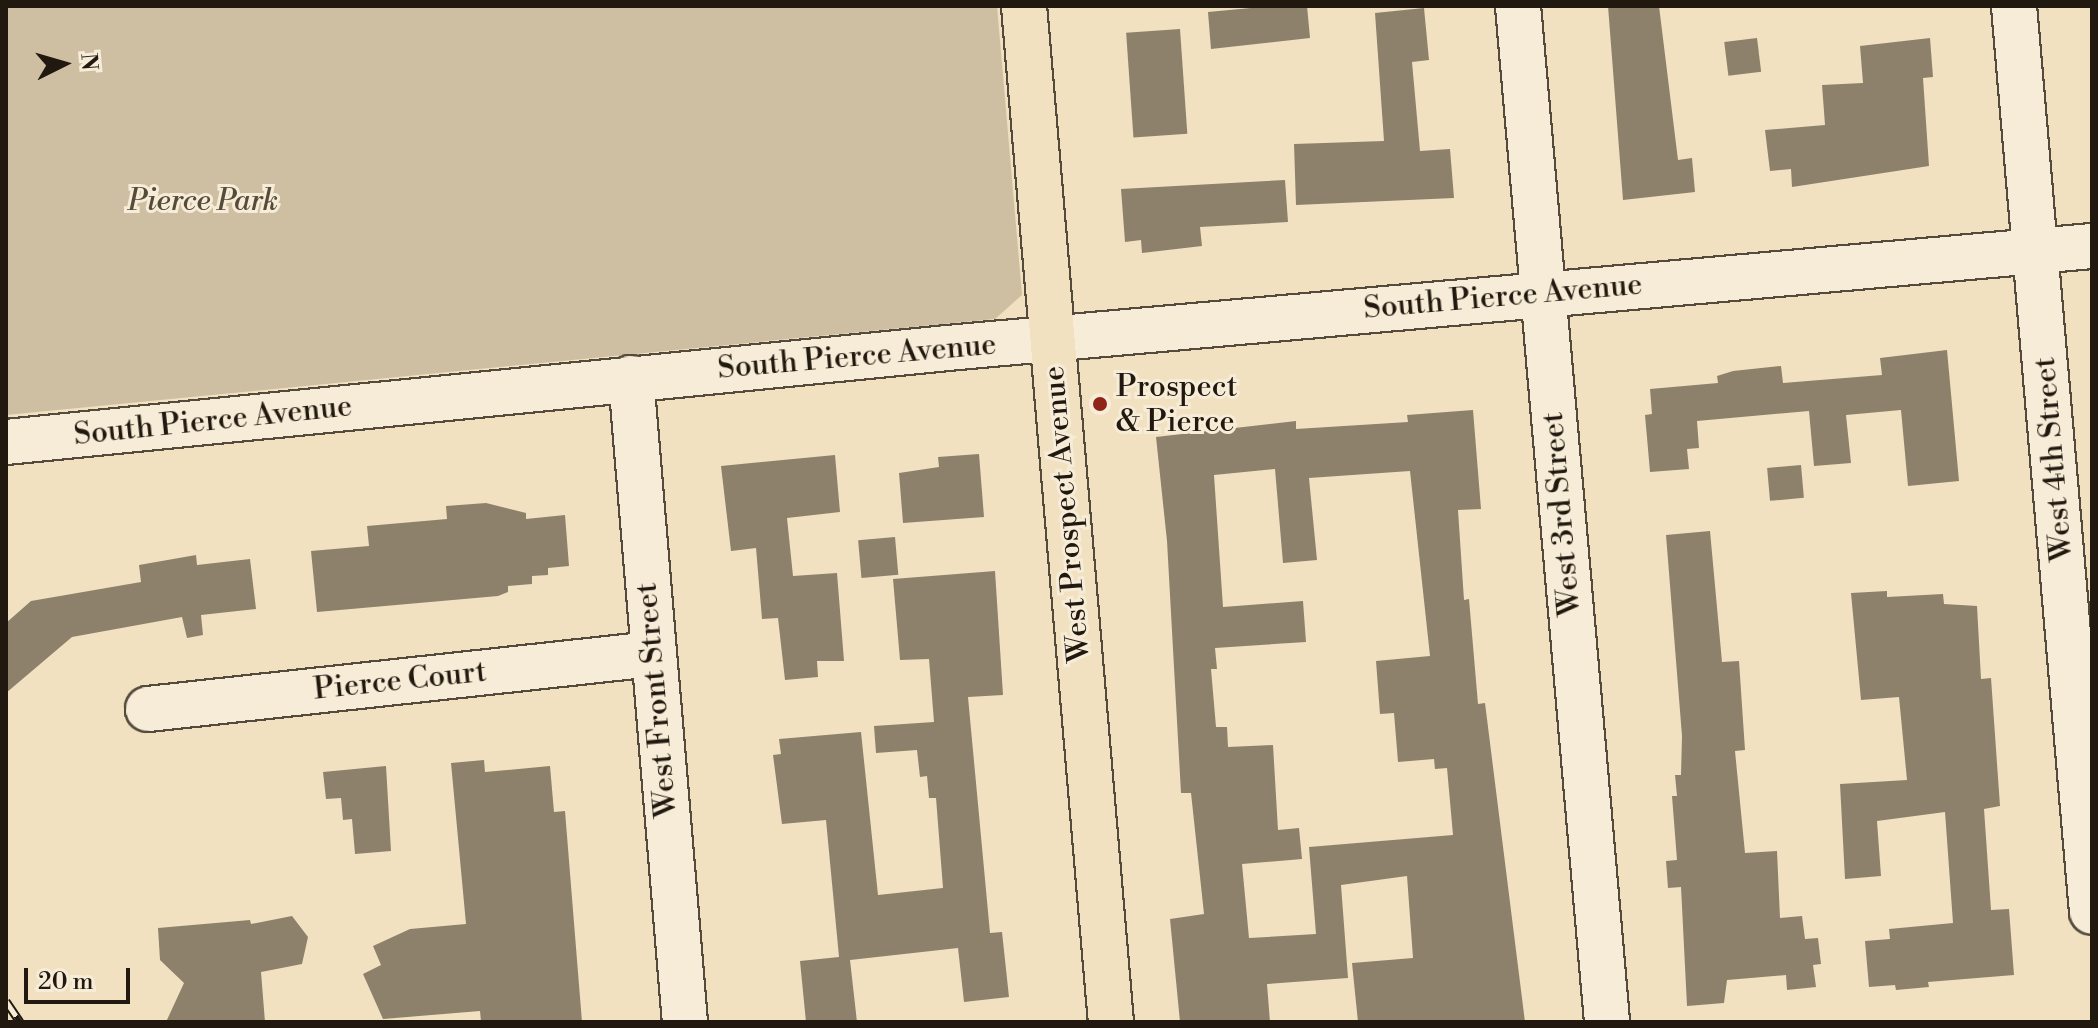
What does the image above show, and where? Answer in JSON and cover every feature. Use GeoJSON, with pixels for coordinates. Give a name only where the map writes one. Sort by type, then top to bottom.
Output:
{"type":"FeatureCollection","features":[{"type":"Feature","properties":{"kind":"main road","name":"West Prospect Avenue"},"geometry":{"type":"LineString","coordinates":[[1024,6],[1111,1022]]}},
{"type":"Feature","properties":{"kind":"street","name":"West 3rd Street"},"geometry":{"type":"LineString","coordinates":[[1518,6],[1607,1022]]}},
{"type":"Feature","properties":{"kind":"street","name":"West 4th Street"},"geometry":{"type":"LineString","coordinates":[[2014,6],[2092,912]]}},
{"type":"Feature","properties":{"kind":"street","name":"South Pierce Avenue"},"geometry":{"type":"LineString","coordinates":[[6,442],[631,378],[1542,293],[2092,246]]}},
{"type":"Feature","properties":{"kind":"street","name":"West Front Street"},"geometry":{"type":"LineString","coordinates":[[631,378],[685,1022]]}},
{"type":"Feature","properties":{"kind":"street","name":"Pierce Court"},"geometry":{"type":"LineString","coordinates":[[148,709],[653,654]]}},
{"type":"Feature","properties":{"kind":"green space","name":"Pierce Park"},"geometry":{"type":"Polygon","coordinates":[[[6,6],[997,6],[1022,295],[995,319],[6,415],[6,6]]]}},
{"type":"Feature","properties":{"kind":"building"},"geometry":{"type":"Polygon","coordinates":[[[1307,6],[1310,38],[1211,49],[1208,12],[1307,6]]]}},
{"type":"Feature","properties":{"kind":"building"},"geometry":{"type":"Polygon","coordinates":[[[1608,6],[1659,6],[1678,160],[1692,158],[1695,192],[1623,200],[1608,6]]]}},
{"type":"Feature","properties":{"kind":"building"},"geometry":{"type":"Polygon","coordinates":[[[1424,8],[1429,60],[1412,62],[1420,151],[1450,149],[1454,198],[1296,205],[1294,144],[1384,141],[1375,13],[1424,8]]]}},
{"type":"Feature","properties":{"kind":"building"},"geometry":{"type":"Polygon","coordinates":[[[1180,29],[1187,134],[1133,138],[1126,33],[1180,29]]]}},
{"type":"Feature","properties":{"kind":"building"},"geometry":{"type":"Polygon","coordinates":[[[1757,38],[1761,72],[1728,76],[1724,42],[1757,38]]]}},
{"type":"Feature","properties":{"kind":"building"},"geometry":{"type":"Polygon","coordinates":[[[1930,38],[1933,77],[1923,78],[1929,166],[1792,187],[1791,169],[1770,171],[1765,130],[1825,125],[1822,85],[1863,83],[1860,46],[1930,38]]]}},
{"type":"Feature","properties":{"kind":"building"},"geometry":{"type":"Polygon","coordinates":[[[1285,180],[1288,222],[1200,227],[1202,246],[1142,253],[1141,240],[1125,242],[1121,189],[1285,180]]]}},
{"type":"Feature","properties":{"kind":"building"},"geometry":{"type":"Polygon","coordinates":[[[1947,350],[1959,481],[1908,486],[1901,410],[1846,415],[1851,463],[1814,466],[1809,411],[1697,421],[1699,448],[1687,449],[1689,469],[1650,472],[1645,415],[1652,414],[1650,389],[1718,383],[1717,376],[1733,371],[1781,366],[1783,383],[1882,375],[1880,358],[1947,350]]]}},
{"type":"Feature","properties":{"kind":"building"},"geometry":{"type":"Polygon","coordinates":[[[1473,410],[1481,509],[1458,510],[1464,600],[1469,599],[1478,704],[1485,703],[1525,1022],[1358,1022],[1352,963],[1413,958],[1407,876],[1341,885],[1348,978],[1267,984],[1270,1022],[1180,1022],[1170,919],[1204,914],[1191,793],[1181,793],[1167,541],[1156,437],[1296,421],[1296,429],[1408,422],[1407,415],[1473,410]],[[1275,469],[1214,475],[1223,607],[1303,601],[1306,642],[1215,648],[1217,669],[1211,669],[1216,727],[1227,727],[1228,747],[1273,745],[1278,830],[1299,828],[1302,859],[1242,864],[1249,938],[1316,934],[1309,847],[1453,835],[1447,768],[1435,769],[1434,759],[1398,762],[1394,713],[1380,714],[1376,661],[1430,656],[1410,471],[1309,478],[1317,560],[1283,563],[1275,469]]]}},
{"type":"Feature","properties":{"kind":"building"},"geometry":{"type":"Polygon","coordinates":[[[979,454],[984,517],[903,523],[899,473],[939,467],[938,457],[979,454]]]}},
{"type":"Feature","properties":{"kind":"building"},"geometry":{"type":"Polygon","coordinates":[[[835,455],[840,512],[787,518],[793,576],[837,573],[844,661],[817,661],[818,677],[785,680],[778,618],[762,619],[756,548],[731,551],[721,466],[835,455]]]}},
{"type":"Feature","properties":{"kind":"building"},"geometry":{"type":"Polygon","coordinates":[[[1801,465],[1804,498],[1770,501],[1767,468],[1801,465]]]}},
{"type":"Feature","properties":{"kind":"building"},"geometry":{"type":"Polygon","coordinates":[[[486,503],[526,513],[526,519],[565,515],[569,566],[548,568],[548,575],[532,576],[532,584],[508,586],[508,592],[498,596],[317,612],[311,551],[369,546],[367,526],[447,519],[446,506],[486,503]]]}},
{"type":"Feature","properties":{"kind":"building"},"geometry":{"type":"Polygon","coordinates":[[[1710,531],[1722,662],[1739,661],[1745,750],[1735,751],[1745,853],[1777,851],[1780,918],[1802,916],[1805,939],[1818,938],[1821,964],[1813,965],[1816,987],[1787,990],[1786,975],[1727,980],[1724,1003],[1687,1006],[1681,887],[1668,888],[1666,861],[1677,860],[1672,796],[1677,796],[1675,775],[1681,775],[1682,736],[1666,535],[1710,531]]]}},
{"type":"Feature","properties":{"kind":"building"},"geometry":{"type":"Polygon","coordinates":[[[895,537],[898,575],[861,578],[858,540],[895,537]]]}},
{"type":"Feature","properties":{"kind":"building"},"geometry":{"type":"Polygon","coordinates":[[[196,555],[197,565],[250,559],[256,609],[201,615],[203,635],[187,638],[182,617],[72,637],[6,693],[6,623],[31,601],[141,582],[139,565],[196,555]]]}},
{"type":"Feature","properties":{"kind":"building"},"geometry":{"type":"Polygon","coordinates":[[[995,571],[1003,695],[968,697],[990,933],[1002,932],[1009,997],[964,1002],[958,948],[850,960],[857,1022],[806,1022],[800,961],[839,957],[826,820],[782,824],[773,755],[781,754],[779,739],[861,732],[878,895],[943,888],[936,798],[929,798],[927,776],[920,777],[917,750],[876,753],[874,726],[934,722],[929,659],[900,660],[893,579],[995,571]]]}},
{"type":"Feature","properties":{"kind":"building"},"geometry":{"type":"Polygon","coordinates":[[[1887,591],[1887,597],[1943,594],[1944,604],[1977,606],[1981,679],[1991,678],[2000,806],[1984,809],[1991,910],[2009,909],[2014,975],[1928,982],[1929,987],[1896,990],[1895,985],[1869,987],[1865,941],[1890,939],[1889,929],[1953,923],[1945,812],[1877,821],[1881,876],[1845,879],[1840,784],[1907,780],[1899,697],[1861,700],[1851,593],[1887,591]]]}},
{"type":"Feature","properties":{"kind":"building"},"geometry":{"type":"Polygon","coordinates":[[[484,760],[485,772],[550,766],[554,812],[565,811],[582,1022],[481,1022],[480,1011],[383,1019],[363,974],[381,965],[373,946],[410,929],[466,924],[451,763],[484,760]]]}},
{"type":"Feature","properties":{"kind":"building"},"geometry":{"type":"Polygon","coordinates":[[[386,766],[391,851],[355,854],[352,819],[343,820],[341,798],[326,799],[323,772],[386,766]]]}},
{"type":"Feature","properties":{"kind":"building"},"geometry":{"type":"Polygon","coordinates":[[[292,916],[308,937],[302,964],[261,972],[265,1022],[166,1022],[184,983],[160,960],[158,928],[250,920],[251,924],[292,916]]]}},
{"type":"Feature","properties":{"kind":"railway"},"geometry":{"type":"LineString","coordinates":[[6,1001],[20,1022]]}},
{"type":"Feature","properties":{"kind":"place","name":"Prospect & Pierce"},"geometry":{"type":"Point","coordinates":[1100,404]}}]}
